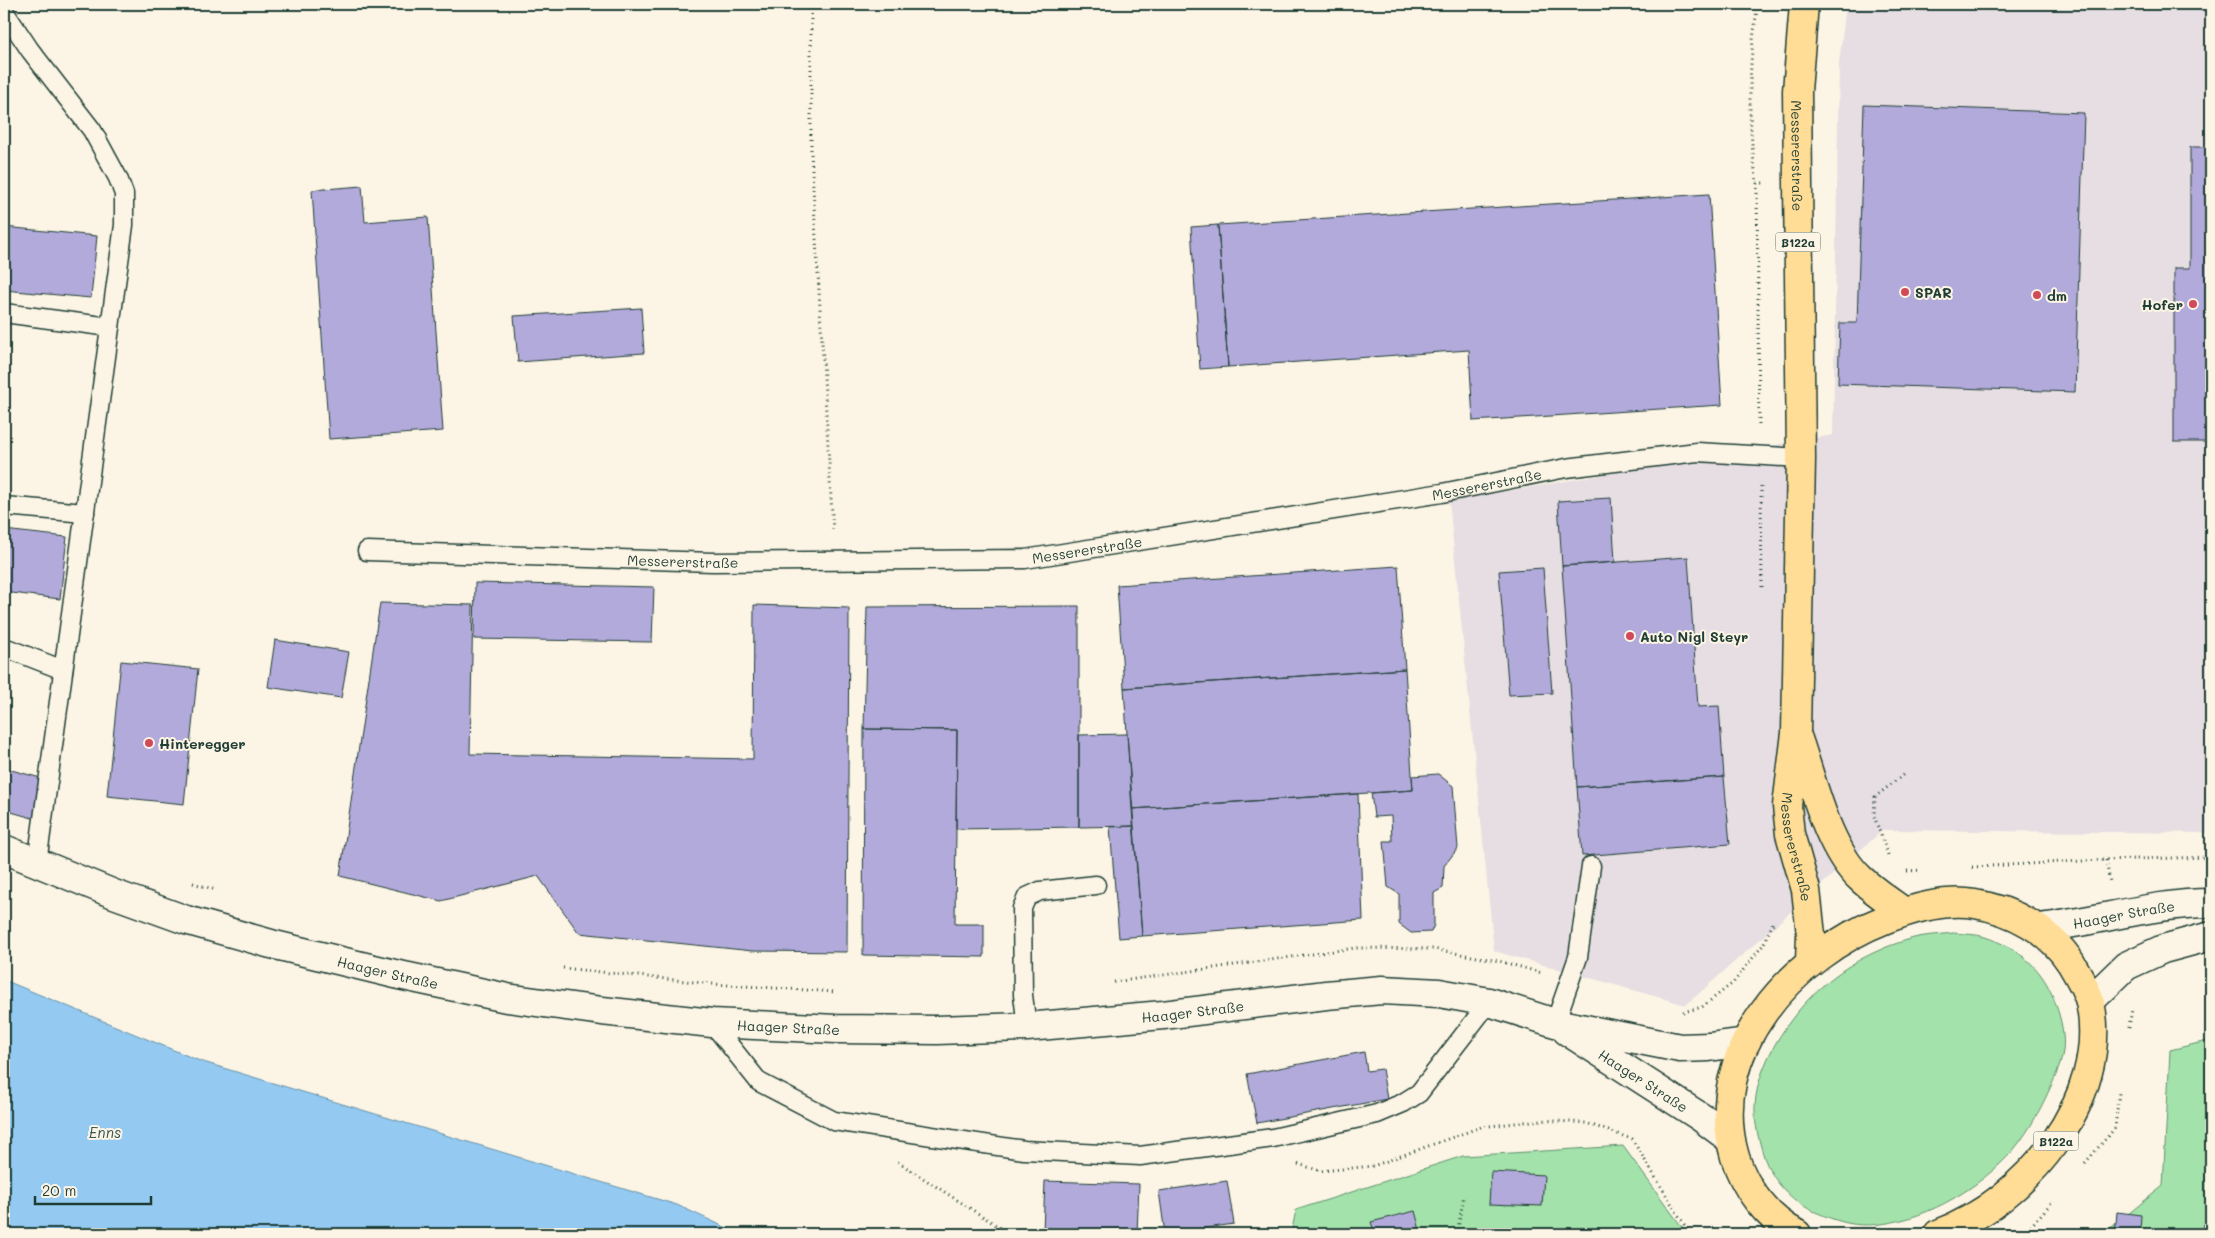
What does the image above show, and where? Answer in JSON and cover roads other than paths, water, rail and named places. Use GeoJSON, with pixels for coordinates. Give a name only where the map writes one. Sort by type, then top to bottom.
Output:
{"type":"FeatureCollection","features":[{"type":"Feature","properties":{"kind":"main road","name":"Messererstraße"},"geometry":{"type":"LineString","coordinates":[[1804,4],[1797,91],[1801,458],[1796,733],[1787,806],[1790,834],[1806,890],[1811,936],[1810,962]]}},
{"type":"Feature","properties":{"kind":"main road","name":"Messererstraße"},"geometry":{"type":"LineString","coordinates":[[1796,733],[1828,826],[1843,858],[1860,879],[1904,912]]}},
{"type":"Feature","properties":{"kind":"main road","name":"B122a"},"geometry":{"type":"LineString","coordinates":[[1797,1234],[1787,1229],[1760,1205],[1740,1173],[1730,1139],[1728,1106],[1734,1072],[1746,1042],[1784,986],[1810,962],[1841,941],[1872,924],[1904,912],[1936,904],[1975,904],[2009,913],[2039,928],[2063,950],[2078,975],[2090,1001],[2093,1037],[2089,1072],[2078,1103],[2057,1140],[2021,1182],[1987,1209],[1940,1234]]}},
{"type":"Feature","properties":{"kind":"street","name":"Haager Straße"},"geometry":{"type":"LineString","coordinates":[[4,849],[186,920],[271,944],[389,973],[507,998],[712,1023],[836,1029],[937,1030],[1027,1027],[1163,1015],[1382,990],[1439,993],[1490,1002],[1555,1023],[1680,1048],[1709,1047],[1746,1042]]}},
{"type":"Feature","properties":{"kind":"street","name":"Haager Straße"},"geometry":{"type":"LineString","coordinates":[[2039,928],[2070,925],[2169,906],[2211,904]]}},
{"type":"Feature","properties":{"kind":"street"},"geometry":{"type":"LineString","coordinates":[[2090,1001],[2126,966],[2163,949],[2211,936]]}},
{"type":"Feature","properties":{"kind":"street","name":"Haager Straße"},"geometry":{"type":"LineString","coordinates":[[1555,1023],[1702,1118],[1730,1139]]}},
{"type":"Feature","properties":{"kind":"lane"},"geometry":{"type":"LineString","coordinates":[[4,11],[30,50],[92,130],[118,178],[124,194],[124,224],[37,863]]}},
{"type":"Feature","properties":{"kind":"lane"},"geometry":{"type":"LineString","coordinates":[[4,313],[110,328]]}},
{"type":"Feature","properties":{"kind":"lane","name":"Messererstraße"},"geometry":{"type":"LineString","coordinates":[[366,551],[712,562],[1025,560],[1442,493],[1566,468],[1697,452],[1801,458]]}},
{"type":"Feature","properties":{"kind":"lane"},"geometry":{"type":"LineString","coordinates":[[4,506],[85,513]]}},
{"type":"Feature","properties":{"kind":"lane"},"geometry":{"type":"LineString","coordinates":[[4,647],[64,670]]}},
{"type":"Feature","properties":{"kind":"lane"},"geometry":{"type":"LineString","coordinates":[[1555,1023],[1578,957],[1592,866]]}},
{"type":"Feature","properties":{"kind":"lane"},"geometry":{"type":"LineString","coordinates":[[1027,1027],[1022,995],[1022,908],[1027,897],[1040,891],[1096,884]]}},
{"type":"Feature","properties":{"kind":"lane"},"geometry":{"type":"LineString","coordinates":[[712,1023],[759,1082],[834,1121],[1024,1150],[1140,1156],[1273,1138],[1378,1114],[1403,1103],[1419,1092],[1490,1002]]}},
{"type":"Feature","properties":{"kind":"water","name":"Enns"},"geometry":{"type":"Polygon","coordinates":[[[4,980],[200,1061],[677,1205],[740,1234],[4,1234],[4,980]]]}},
{"type":"Feature","properties":{"kind":"place","name":"SPAR"},"geometry":{"type":"Point","coordinates":[1905,292]}},
{"type":"Feature","properties":{"kind":"place","name":"dm"},"geometry":{"type":"Point","coordinates":[2037,295]}},
{"type":"Feature","properties":{"kind":"place","name":"Hofer"},"geometry":{"type":"Point","coordinates":[2193,304]}},
{"type":"Feature","properties":{"kind":"place","name":"Auto Nigl Steyr"},"geometry":{"type":"Point","coordinates":[1630,636]}},
{"type":"Feature","properties":{"kind":"place","name":"Hinteregger"},"geometry":{"type":"Point","coordinates":[149,743]}}]}
